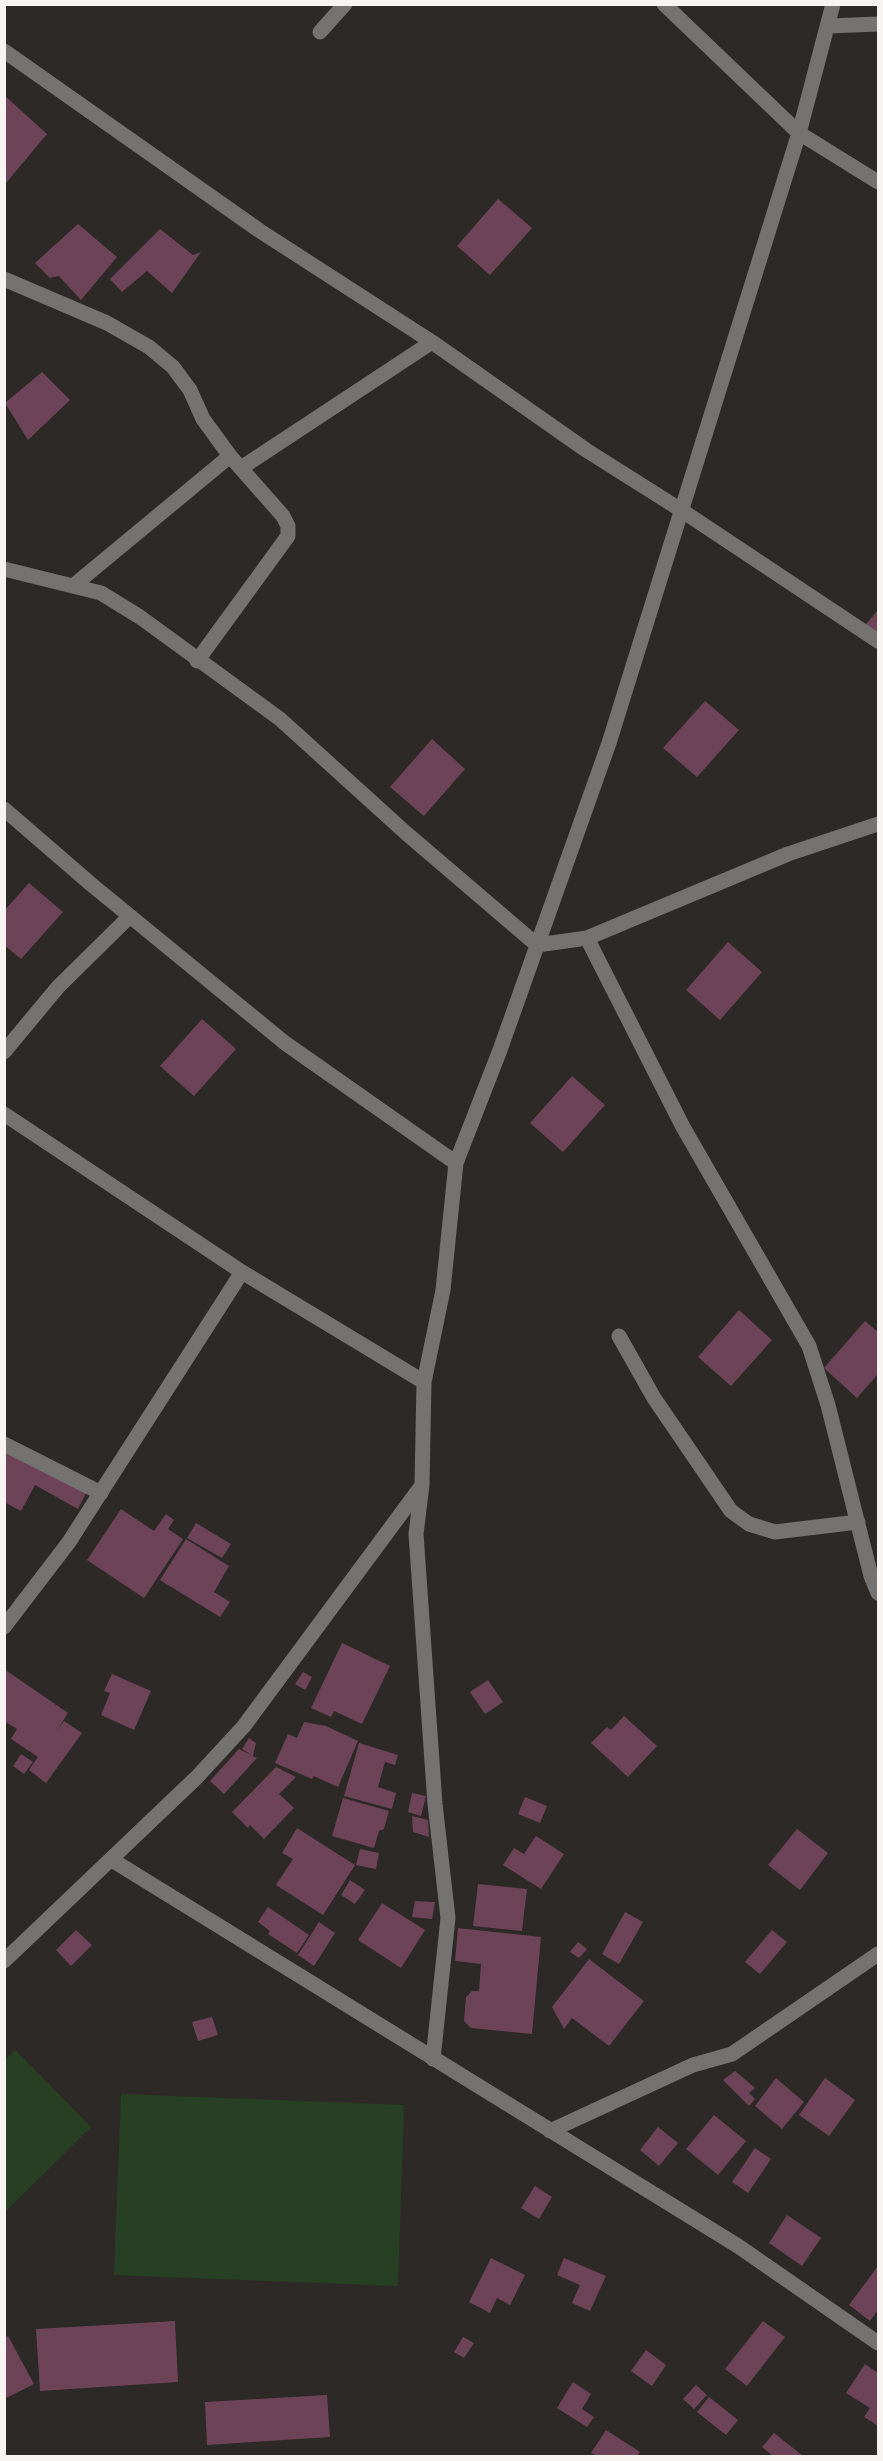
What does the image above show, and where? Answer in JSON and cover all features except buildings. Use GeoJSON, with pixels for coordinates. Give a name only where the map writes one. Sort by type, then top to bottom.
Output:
{"type":"FeatureCollection","features":[{"type":"Feature","properties":{"kind":"street"},"geometry":{"type":"LineString","coordinates":[[320,32],[345,4]]}},
{"type":"Feature","properties":{"kind":"street"},"geometry":{"type":"LineString","coordinates":[[664,4],[799,133],[879,182]]}},
{"type":"Feature","properties":{"kind":"street"},"geometry":{"type":"LineString","coordinates":[[433,2059],[448,1918],[435,1804],[416,1534],[422,1485],[424,1382],[443,1290],[456,1163],[609,743],[799,133],[833,4]]}},
{"type":"Feature","properties":{"kind":"street"},"geometry":{"type":"LineString","coordinates":[[829,26],[879,24]]}},
{"type":"Feature","properties":{"kind":"street"},"geometry":{"type":"LineString","coordinates":[[4,51],[260,231],[432,342],[586,450],[879,641]]}},
{"type":"Feature","properties":{"kind":"street"},"geometry":{"type":"LineString","coordinates":[[4,279],[107,323],[149,348],[173,368],[190,390],[203,419],[236,462],[283,516],[288,526],[288,536],[197,661]]}},
{"type":"Feature","properties":{"kind":"street"},"geometry":{"type":"LineString","coordinates":[[73,586],[236,462],[432,342]]}},
{"type":"Feature","properties":{"kind":"street"},"geometry":{"type":"LineString","coordinates":[[4,569],[101,593],[140,617],[197,661],[280,719],[406,833],[537,945],[587,938],[788,854],[879,824]]}},
{"type":"Feature","properties":{"kind":"street"},"geometry":{"type":"LineString","coordinates":[[4,809],[285,1043],[456,1163]]}},
{"type":"Feature","properties":{"kind":"street"},"geometry":{"type":"LineString","coordinates":[[4,1052],[58,987],[130,916]]}},
{"type":"Feature","properties":{"kind":"street"},"geometry":{"type":"LineString","coordinates":[[587,938],[683,1128],[809,1346],[828,1405],[871,1576],[879,1593]]}},
{"type":"Feature","properties":{"kind":"street"},"geometry":{"type":"LineString","coordinates":[[4,1114],[242,1272],[424,1382]]}},
{"type":"Feature","properties":{"kind":"street"},"geometry":{"type":"LineString","coordinates":[[4,1627],[69,1542],[242,1272]]}},
{"type":"Feature","properties":{"kind":"street"},"geometry":{"type":"LineString","coordinates":[[619,1336],[654,1398],[731,1511],[749,1524],[775,1532],[858,1522]]}},
{"type":"Feature","properties":{"kind":"street"},"geometry":{"type":"LineString","coordinates":[[4,1443],[101,1493]]}},
{"type":"Feature","properties":{"kind":"street"},"geometry":{"type":"LineString","coordinates":[[8,1951],[112,1860],[197,1777],[244,1726],[422,1485]]}},
{"type":"Feature","properties":{"kind":"street"},"geometry":{"type":"LineString","coordinates":[[112,1860],[738,2246],[879,2343]]}},
{"type":"Feature","properties":{"kind":"street"},"geometry":{"type":"LineString","coordinates":[[550,2131],[693,2065],[732,2054],[879,1954]]}},
{"type":"Feature","properties":{"kind":"green space"},"geometry":{"type":"Polygon","coordinates":[[[15,2050],[91,2127],[5,2212],[5,2060],[15,2050]]]}},
{"type":"Feature","properties":{"kind":"green space"},"geometry":{"type":"Polygon","coordinates":[[[121,2094],[404,2105],[398,2286],[114,2275],[121,2094]]]}}]}
